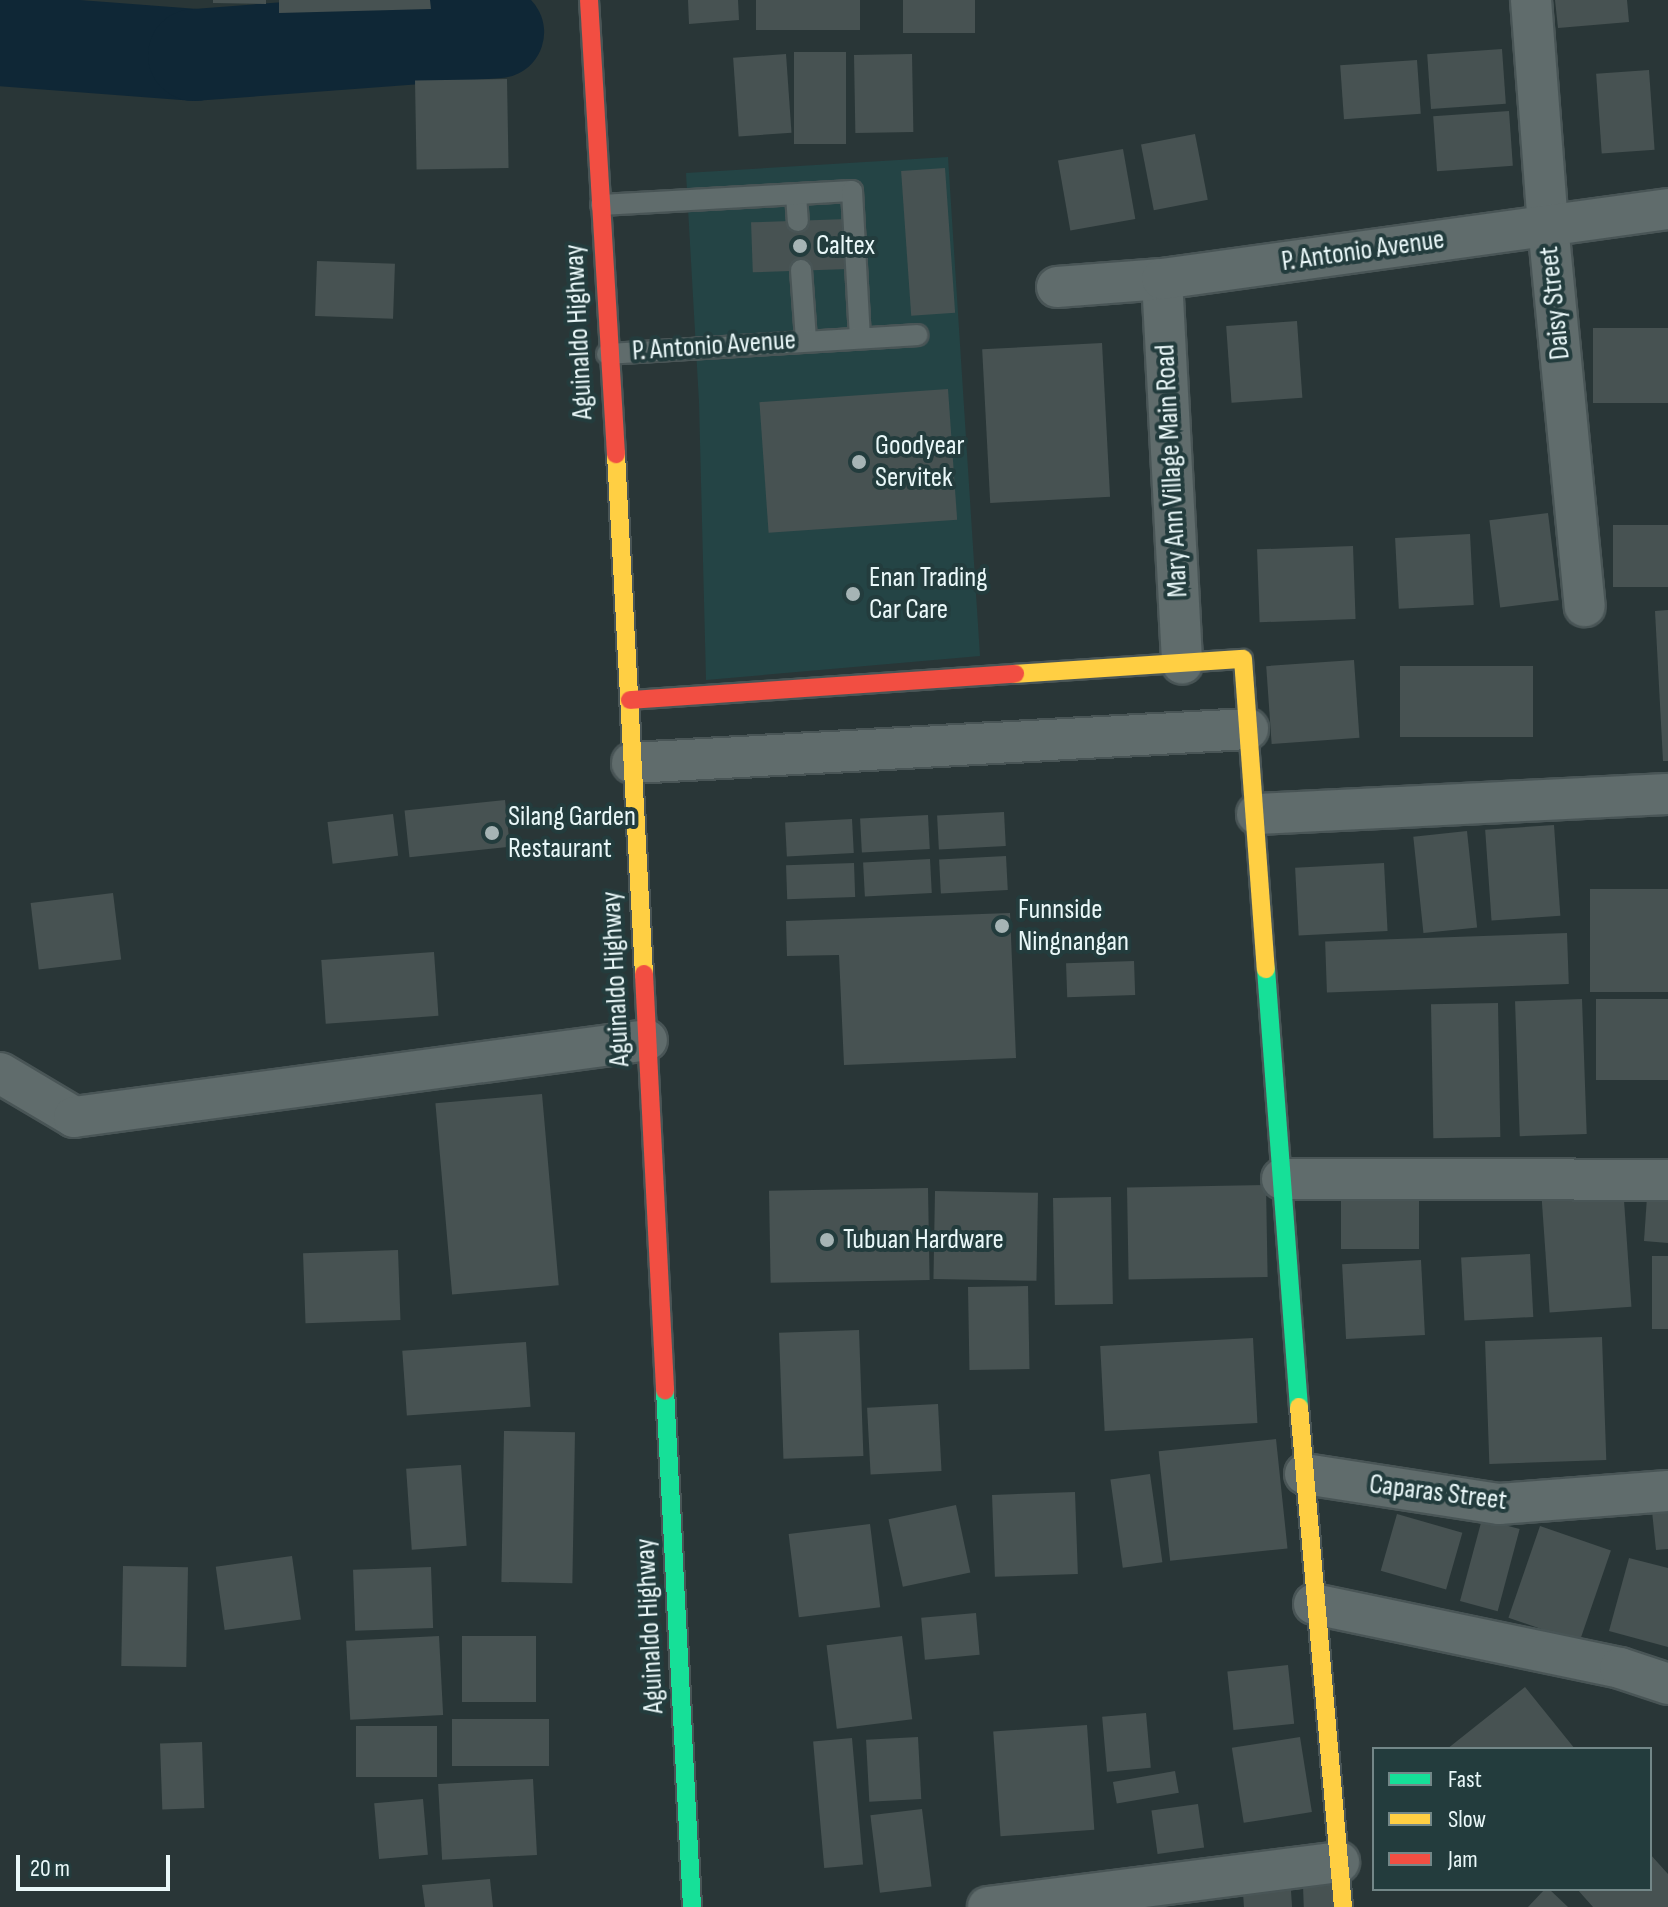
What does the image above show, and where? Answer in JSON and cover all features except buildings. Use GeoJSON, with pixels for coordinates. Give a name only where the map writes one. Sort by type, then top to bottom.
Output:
{"type":"FeatureCollection","features":[{"type":"Feature","properties":{"kind":"main road","name":"Aguinaldo Highway"},"geometry":{"type":"LineString","coordinates":[[589,0],[607,354],[630,700],[692,1907]]}},
{"type":"Feature","properties":{"kind":"main road"},"geometry":{"type":"LineString","coordinates":[[630,700],[1243,659],[1314,1604],[1343,1907]]}},
{"type":"Feature","properties":{"kind":"street","name":"Daisy Street"},"geometry":{"type":"LineString","coordinates":[[1531,0],[1548,225],[1585,606]]}},
{"type":"Feature","properties":{"kind":"street","name":"P. Antonio Avenue"},"geometry":{"type":"LineString","coordinates":[[1057,287],[1162,279],[1668,209]]}},
{"type":"Feature","properties":{"kind":"street","name":"Mary Ann Village Main Road"},"geometry":{"type":"LineString","coordinates":[[1162,279],[1182,663]]}},
{"type":"Feature","properties":{"kind":"street"},"geometry":{"type":"LineString","coordinates":[[632,763],[1248,729]]}},
{"type":"Feature","properties":{"kind":"street"},"geometry":{"type":"LineString","coordinates":[[1257,814],[1668,794]]}},
{"type":"Feature","properties":{"kind":"street"},"geometry":{"type":"LineString","coordinates":[[0,1073],[74,1117],[647,1040]]}},
{"type":"Feature","properties":{"kind":"street"},"geometry":{"type":"LineString","coordinates":[[1282,1179],[1668,1180]]}},
{"type":"Feature","properties":{"kind":"street","name":"Caparas Street"},"geometry":{"type":"LineString","coordinates":[[1305,1474],[1499,1504],[1668,1491]]}},
{"type":"Feature","properties":{"kind":"street"},"geometry":{"type":"LineString","coordinates":[[1314,1604],[1620,1668],[1668,1684]]}},
{"type":"Feature","properties":{"kind":"street"},"geometry":{"type":"LineString","coordinates":[[988,1907],[1339,1862]]}},
{"type":"Feature","properties":{"kind":"lane"},"geometry":{"type":"LineString","coordinates":[[601,205],[852,191],[860,338]]}},
{"type":"Feature","properties":{"kind":"lane"},"geometry":{"type":"LineString","coordinates":[[796,195],[798,221]]}},
{"type":"Feature","properties":{"kind":"lane"},"geometry":{"type":"LineString","coordinates":[[801,270],[806,340]]}},
{"type":"Feature","properties":{"kind":"lane","name":"P. Antonio Avenue"},"geometry":{"type":"LineString","coordinates":[[607,354],[917,335]]}},
{"type":"Feature","properties":{"kind":"shaded area"},"geometry":{"type":"Polygon","coordinates":[[[948,157],[980,656],[706,680],[699,402],[686,173],[948,157]]]}},
{"type":"Feature","properties":{"kind":"waterway"},"geometry":{"type":"LineString","coordinates":[[0,40],[194,55],[498,32]]}},
{"type":"Feature","properties":{"kind":"traffic: fast"},"geometry":{"type":"LineString","coordinates":[[1266,969],[1299,1407]]}},
{"type":"Feature","properties":{"kind":"traffic: fast"},"geometry":{"type":"LineString","coordinates":[[665,1390],[692,1907]]}},
{"type":"Feature","properties":{"kind":"traffic: slow"},"geometry":{"type":"LineString","coordinates":[[616,454],[644,974]]}},
{"type":"Feature","properties":{"kind":"traffic: slow"},"geometry":{"type":"LineString","coordinates":[[1015,674],[1243,659],[1266,969]]}},
{"type":"Feature","properties":{"kind":"traffic: slow"},"geometry":{"type":"LineString","coordinates":[[1299,1407],[1343,1907]]}},
{"type":"Feature","properties":{"kind":"traffic: jam"},"geometry":{"type":"LineString","coordinates":[[589,0],[616,454]]}},
{"type":"Feature","properties":{"kind":"traffic: jam"},"geometry":{"type":"LineString","coordinates":[[630,700],[1015,674]]}},
{"type":"Feature","properties":{"kind":"traffic: jam"},"geometry":{"type":"LineString","coordinates":[[644,974],[665,1390]]}},
{"type":"Feature","properties":{"kind":"place","name":"Caltex"},"geometry":{"type":"Point","coordinates":[800,246]}},
{"type":"Feature","properties":{"kind":"place","name":"Goodyear Servitek"},"geometry":{"type":"Point","coordinates":[859,462]}},
{"type":"Feature","properties":{"kind":"place","name":"Enan Trading Car Care"},"geometry":{"type":"Point","coordinates":[853,594]}},
{"type":"Feature","properties":{"kind":"place","name":"Silang Garden Restaurant"},"geometry":{"type":"Point","coordinates":[492,833]}},
{"type":"Feature","properties":{"kind":"place","name":"Funnside Ningnangan"},"geometry":{"type":"Point","coordinates":[1002,926]}},
{"type":"Feature","properties":{"kind":"place","name":"Tubuan Hardware"},"geometry":{"type":"Point","coordinates":[827,1240]}}]}
